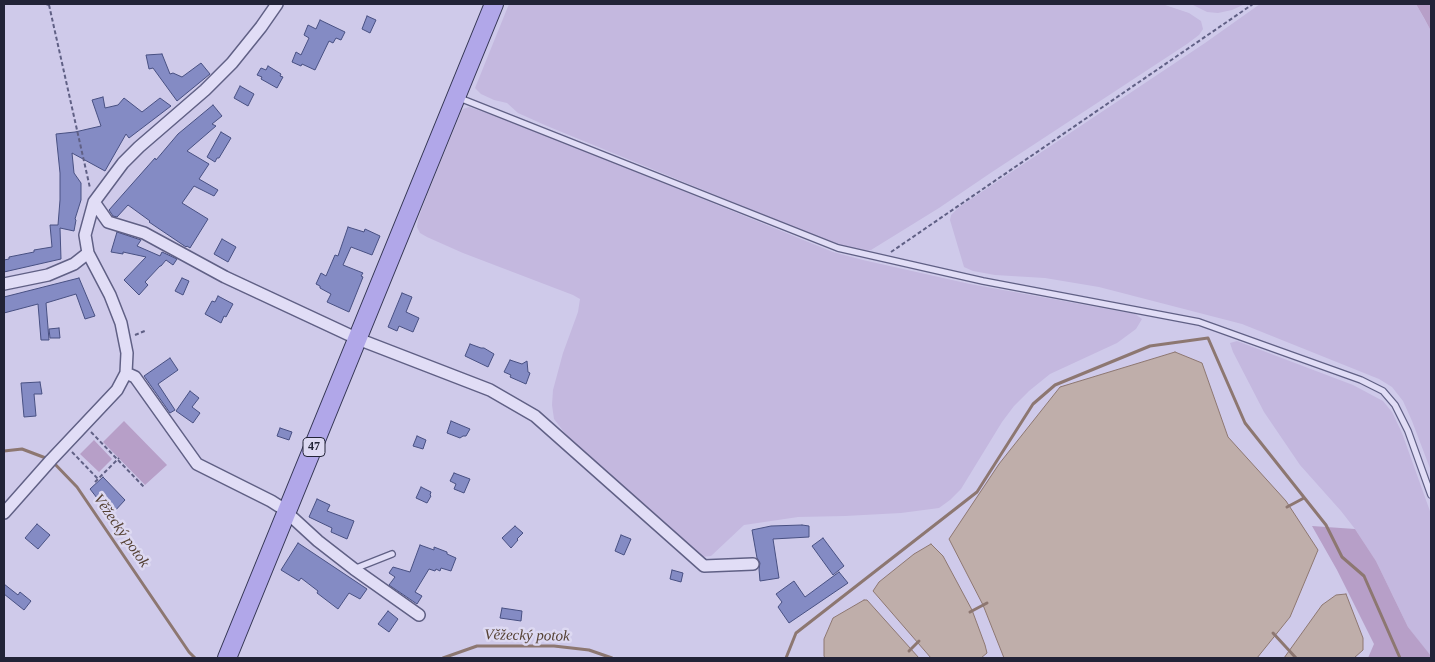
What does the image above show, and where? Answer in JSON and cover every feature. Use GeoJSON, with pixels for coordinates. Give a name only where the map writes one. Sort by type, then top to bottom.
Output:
{"type":"FeatureCollection","features":[{"type":"Feature","properties":{"kind":"main road","name":"47"},"geometry":{"type":"LineString","coordinates":[[227,658],[494,4]]}},
{"type":"Feature","properties":{"kind":"street"},"geometry":{"type":"LineString","coordinates":[[4,513],[117,390],[126,373],[127,354],[121,323],[110,295],[88,253],[85,235],[94,202],[122,163],[205,90],[232,62],[261,28],[277,4]]}},
{"type":"Feature","properties":{"kind":"street"},"geometry":{"type":"LineString","coordinates":[[94,202],[108,222],[144,233],[225,277],[358,339],[490,390],[535,416],[704,566],[753,564]]}},
{"type":"Feature","properties":{"kind":"street"},"geometry":{"type":"LineString","coordinates":[[4,284],[48,275],[74,264],[88,253]]}},
{"type":"Feature","properties":{"kind":"street"},"geometry":{"type":"LineString","coordinates":[[126,373],[135,377],[197,464],[282,508],[318,541],[418,615]]}},
{"type":"Feature","properties":{"kind":"lane"},"geometry":{"type":"LineString","coordinates":[[456,97],[838,248],[992,283],[1200,322],[1361,380],[1383,391],[1395,405],[1408,431],[1431,495]]}},
{"type":"Feature","properties":{"kind":"lane"},"geometry":{"type":"LineString","coordinates":[[354,569],[392,554]]}},
{"type":"Feature","properties":{"kind":"path"},"geometry":{"type":"LineString","coordinates":[[49,4],[94,202]]}},
{"type":"Feature","properties":{"kind":"path"},"geometry":{"type":"LineString","coordinates":[[881,259],[1253,4]]}},
{"type":"Feature","properties":{"kind":"path"},"geometry":{"type":"LineString","coordinates":[[84,425],[144,487]]}},
{"type":"Feature","properties":{"kind":"path"},"geometry":{"type":"LineString","coordinates":[[65,445],[98,480]]}},
{"type":"Feature","properties":{"kind":"path"},"geometry":{"type":"LineString","coordinates":[[95,482],[118,459]]}},
{"type":"Feature","properties":{"kind":"shaded area"},"geometry":{"type":"Polygon","coordinates":[[[509,4],[1162,4],[1189,13],[1201,21],[1203,29],[1199,35],[1187,44],[939,208],[871,250],[861,251],[806,232],[547,126],[518,113],[507,103],[481,94],[475,88],[509,4]]]}},
{"type":"Feature","properties":{"kind":"shaded area"},"geometry":{"type":"Polygon","coordinates":[[[1191,4],[1245,4],[1232,10],[1218,13],[1207,12],[1191,4]]]}},
{"type":"Feature","properties":{"kind":"shaded area"},"geometry":{"type":"Polygon","coordinates":[[[1260,4],[1416,4],[1431,31],[1431,471],[1403,401],[1392,387],[1379,379],[1242,324],[1099,287],[1045,278],[995,275],[973,271],[964,267],[950,220],[951,215],[959,207],[1205,43],[1260,4]]]}},
{"type":"Feature","properties":{"kind":"shaded area"},"geometry":{"type":"Polygon","coordinates":[[[1416,4],[1431,4],[1431,31],[1424,18],[1416,4]]]}},
{"type":"Feature","properties":{"kind":"shaded area"},"geometry":{"type":"Polygon","coordinates":[[[469,107],[516,123],[833,252],[970,284],[1135,314],[1142,319],[1136,329],[1117,343],[1050,374],[1029,391],[1002,422],[961,489],[939,508],[901,513],[798,517],[744,525],[711,556],[702,557],[613,480],[567,436],[554,419],[552,405],[553,390],[563,353],[578,312],[580,299],[463,253],[420,233],[417,227],[418,219],[427,195],[461,112],[469,107]]]}},
{"type":"Feature","properties":{"kind":"shaded area"},"geometry":{"type":"Polygon","coordinates":[[[1237,341],[1353,385],[1383,401],[1392,412],[1402,433],[1431,514],[1431,657],[1408,627],[1376,561],[1355,529],[1300,465],[1264,412],[1233,352],[1230,343],[1237,341]]]}},
{"type":"Feature","properties":{"kind":"shaded area"},"geometry":{"type":"Polygon","coordinates":[[[1175,352],[1202,363],[1228,437],[1286,501],[1318,550],[1290,617],[1257,658],[1004,658],[983,605],[949,539],[999,464],[1060,387],[1175,352]]]}},
{"type":"Feature","properties":{"kind":"shaded area"},"geometry":{"type":"Polygon","coordinates":[[[124,421],[167,465],[145,485],[103,442],[124,421]]]}},
{"type":"Feature","properties":{"kind":"shaded area"},"geometry":{"type":"Polygon","coordinates":[[[94,440],[112,459],[99,472],[80,454],[94,440]]]}},
{"type":"Feature","properties":{"kind":"shaded area"},"geometry":{"type":"Polygon","coordinates":[[[1312,526],[1355,529],[1376,561],[1408,627],[1431,658],[1368,658],[1374,644],[1337,570],[1312,526]]]}},
{"type":"Feature","properties":{"kind":"shaded area"},"geometry":{"type":"Polygon","coordinates":[[[931,544],[943,556],[972,610],[987,653],[981,658],[931,658],[873,591],[879,582],[914,554],[931,544]]]}},
{"type":"Feature","properties":{"kind":"shaded area"},"geometry":{"type":"Polygon","coordinates":[[[1346,594],[1363,638],[1363,650],[1354,658],[1284,658],[1322,605],[1336,595],[1346,594]]]}},
{"type":"Feature","properties":{"kind":"shaded area"},"geometry":{"type":"Polygon","coordinates":[[[867,600],[919,658],[825,658],[824,639],[833,618],[867,600]]]}},
{"type":"Feature","properties":{"kind":"building"},"geometry":{"type":"Polygon","coordinates":[[[367,16],[376,20],[370,33],[362,29],[367,16]]]}},
{"type":"Feature","properties":{"kind":"building"},"geometry":{"type":"Polygon","coordinates":[[[320,20],[345,32],[341,40],[336,38],[333,43],[329,41],[315,70],[292,62],[296,52],[301,55],[309,38],[304,35],[308,25],[316,29],[320,20]]]}},
{"type":"Feature","properties":{"kind":"building"},"geometry":{"type":"Polygon","coordinates":[[[162,54],[170,74],[173,73],[182,77],[201,63],[210,74],[177,101],[153,68],[149,69],[146,55],[162,54]]]}},
{"type":"Feature","properties":{"kind":"building"},"geometry":{"type":"Polygon","coordinates":[[[268,66],[283,77],[277,88],[257,75],[261,68],[266,70],[268,66]]]}},
{"type":"Feature","properties":{"kind":"building"},"geometry":{"type":"Polygon","coordinates":[[[240,86],[254,94],[248,106],[234,98],[240,86]]]}},
{"type":"Feature","properties":{"kind":"building"},"geometry":{"type":"Polygon","coordinates":[[[103,97],[105,108],[118,105],[124,98],[142,112],[160,98],[171,106],[129,138],[126,134],[105,171],[72,153],[74,173],[81,183],[81,200],[75,219],[74,231],[60,228],[61,259],[4,272],[4,260],[9,259],[9,257],[52,247],[50,225],[58,225],[60,200],[60,173],[56,134],[101,126],[92,100],[103,97]]]}},
{"type":"Feature","properties":{"kind":"building"},"geometry":{"type":"Polygon","coordinates":[[[213,105],[222,116],[212,124],[216,126],[187,151],[209,164],[199,179],[218,190],[214,196],[194,186],[182,203],[208,219],[190,248],[149,222],[128,205],[117,217],[113,216],[109,210],[155,158],[156,160],[178,134],[213,105]]]}},
{"type":"Feature","properties":{"kind":"building"},"geometry":{"type":"Polygon","coordinates":[[[221,132],[231,138],[215,162],[207,157],[221,132]]]}},
{"type":"Feature","properties":{"kind":"building"},"geometry":{"type":"Polygon","coordinates":[[[348,227],[364,232],[365,229],[380,236],[372,255],[351,247],[343,265],[363,273],[349,312],[327,302],[331,294],[316,284],[321,273],[326,276],[335,255],[338,256],[348,227]]]}},
{"type":"Feature","properties":{"kind":"building"},"geometry":{"type":"Polygon","coordinates":[[[117,232],[141,240],[137,246],[160,256],[162,252],[177,259],[173,265],[166,260],[145,282],[148,285],[139,295],[124,280],[146,257],[123,252],[123,254],[111,252],[117,232]]]}},
{"type":"Feature","properties":{"kind":"building"},"geometry":{"type":"Polygon","coordinates":[[[222,239],[236,247],[228,262],[214,254],[222,239]]]}},
{"type":"Feature","properties":{"kind":"building"},"geometry":{"type":"Polygon","coordinates":[[[79,278],[95,316],[85,319],[76,294],[46,303],[49,340],[41,340],[38,304],[4,313],[4,297],[79,278]]]}},
{"type":"Feature","properties":{"kind":"building"},"geometry":{"type":"Polygon","coordinates":[[[182,278],[189,281],[183,295],[175,291],[182,278]]]}},
{"type":"Feature","properties":{"kind":"building"},"geometry":{"type":"Polygon","coordinates":[[[402,293],[412,297],[406,312],[419,318],[413,332],[399,326],[397,331],[388,327],[402,293]]]}},
{"type":"Feature","properties":{"kind":"building"},"geometry":{"type":"Polygon","coordinates":[[[218,296],[233,304],[221,323],[205,314],[212,301],[215,302],[218,296]]]}},
{"type":"Feature","properties":{"kind":"building"},"geometry":{"type":"Polygon","coordinates":[[[59,328],[60,338],[50,338],[49,329],[59,328]]]}},
{"type":"Feature","properties":{"kind":"building"},"geometry":{"type":"Polygon","coordinates":[[[470,344],[484,348],[494,354],[488,367],[465,356],[470,344]]]}},
{"type":"Feature","properties":{"kind":"building"},"geometry":{"type":"Polygon","coordinates":[[[170,358],[178,370],[158,384],[175,410],[170,413],[144,376],[170,358]]]}},
{"type":"Feature","properties":{"kind":"building"},"geometry":{"type":"Polygon","coordinates":[[[510,360],[522,364],[527,361],[528,372],[530,373],[526,384],[510,377],[511,375],[504,372],[510,360]]]}},
{"type":"Feature","properties":{"kind":"building"},"geometry":{"type":"Polygon","coordinates":[[[40,382],[42,394],[34,394],[36,416],[24,417],[21,383],[40,382]]]}},
{"type":"Feature","properties":{"kind":"building"},"geometry":{"type":"Polygon","coordinates":[[[190,391],[199,398],[192,407],[200,413],[193,423],[176,411],[190,391]]]}},
{"type":"Feature","properties":{"kind":"building"},"geometry":{"type":"Polygon","coordinates":[[[451,421],[470,429],[466,436],[460,438],[447,433],[451,421]]]}},
{"type":"Feature","properties":{"kind":"building"},"geometry":{"type":"Polygon","coordinates":[[[280,428],[292,432],[289,440],[277,436],[280,428]]]}},
{"type":"Feature","properties":{"kind":"building"},"geometry":{"type":"Polygon","coordinates":[[[417,436],[426,440],[423,449],[413,446],[417,436]]]}},
{"type":"Feature","properties":{"kind":"building"},"geometry":{"type":"Polygon","coordinates":[[[454,473],[470,479],[464,493],[454,489],[456,484],[450,481],[454,473]]]}},
{"type":"Feature","properties":{"kind":"building"},"geometry":{"type":"Polygon","coordinates":[[[103,477],[125,500],[113,513],[90,489],[103,477]]]}},
{"type":"Feature","properties":{"kind":"building"},"geometry":{"type":"Polygon","coordinates":[[[421,487],[431,492],[427,503],[416,498],[421,487]]]}},
{"type":"Feature","properties":{"kind":"building"},"geometry":{"type":"Polygon","coordinates":[[[317,499],[330,505],[327,511],[354,521],[347,539],[331,532],[332,528],[309,517],[317,499]]]}},
{"type":"Feature","properties":{"kind":"building"},"geometry":{"type":"Polygon","coordinates":[[[37,524],[50,535],[38,549],[25,538],[37,524]]]}},
{"type":"Feature","properties":{"kind":"building"},"geometry":{"type":"Polygon","coordinates":[[[515,526],[523,533],[511,548],[502,538],[515,526]]]}},
{"type":"Feature","properties":{"kind":"building"},"geometry":{"type":"Polygon","coordinates":[[[771,526],[809,526],[809,537],[773,539],[779,578],[760,581],[760,563],[757,558],[752,530],[771,526]]]}},
{"type":"Feature","properties":{"kind":"building"},"geometry":{"type":"Polygon","coordinates":[[[621,535],[631,539],[624,555],[615,551],[621,535]]]}},
{"type":"Feature","properties":{"kind":"building"},"geometry":{"type":"Polygon","coordinates":[[[823,538],[844,566],[833,575],[812,546],[823,538]]]}},
{"type":"Feature","properties":{"kind":"building"},"geometry":{"type":"Polygon","coordinates":[[[298,543],[367,589],[360,599],[349,593],[338,609],[301,578],[299,581],[281,570],[298,543]]]}},
{"type":"Feature","properties":{"kind":"building"},"geometry":{"type":"Polygon","coordinates":[[[420,545],[434,550],[434,547],[456,558],[451,571],[441,568],[440,571],[429,569],[415,592],[422,596],[417,604],[389,585],[395,577],[389,573],[393,567],[410,572],[420,545]]]}},
{"type":"Feature","properties":{"kind":"building"},"geometry":{"type":"Polygon","coordinates":[[[672,570],[683,573],[681,582],[670,579],[672,570]]]}},
{"type":"Feature","properties":{"kind":"building"},"geometry":{"type":"Polygon","coordinates":[[[839,572],[848,583],[789,623],[778,607],[782,602],[776,594],[794,581],[805,597],[839,572]]]}},
{"type":"Feature","properties":{"kind":"building"},"geometry":{"type":"Polygon","coordinates":[[[4,584],[18,595],[20,592],[31,601],[24,610],[4,594],[4,584]]]}},
{"type":"Feature","properties":{"kind":"building"},"geometry":{"type":"Polygon","coordinates":[[[502,608],[522,611],[521,621],[500,618],[502,608]]]}},
{"type":"Feature","properties":{"kind":"building"},"geometry":{"type":"Polygon","coordinates":[[[388,611],[398,619],[389,632],[378,624],[388,611]]]}},
{"type":"Feature","properties":{"kind":"waterway"},"geometry":{"type":"LineString","coordinates":[[786,658],[796,633],[977,492],[1033,404],[1055,385],[1150,346],[1208,338],[1245,423],[1326,525],[1342,557],[1364,576],[1400,658]]}},
{"type":"Feature","properties":{"kind":"waterway","name":"Věžecký potok"},"geometry":{"type":"LineString","coordinates":[[4,451],[22,449],[51,460],[77,487],[189,652],[195,658]]}},
{"type":"Feature","properties":{"kind":"waterway"},"geometry":{"type":"LineString","coordinates":[[1287,507],[1304,498]]}},
{"type":"Feature","properties":{"kind":"waterway"},"geometry":{"type":"LineString","coordinates":[[970,612],[987,603]]}},
{"type":"Feature","properties":{"kind":"waterway"},"geometry":{"type":"LineString","coordinates":[[1273,633],[1296,658]]}},
{"type":"Feature","properties":{"kind":"waterway"},"geometry":{"type":"LineString","coordinates":[[909,651],[919,641]]}},
{"type":"Feature","properties":{"kind":"waterway","name":"Věžecký potok"},"geometry":{"type":"LineString","coordinates":[[443,658],[477,646],[554,646],[589,650],[612,658]]}}]}
